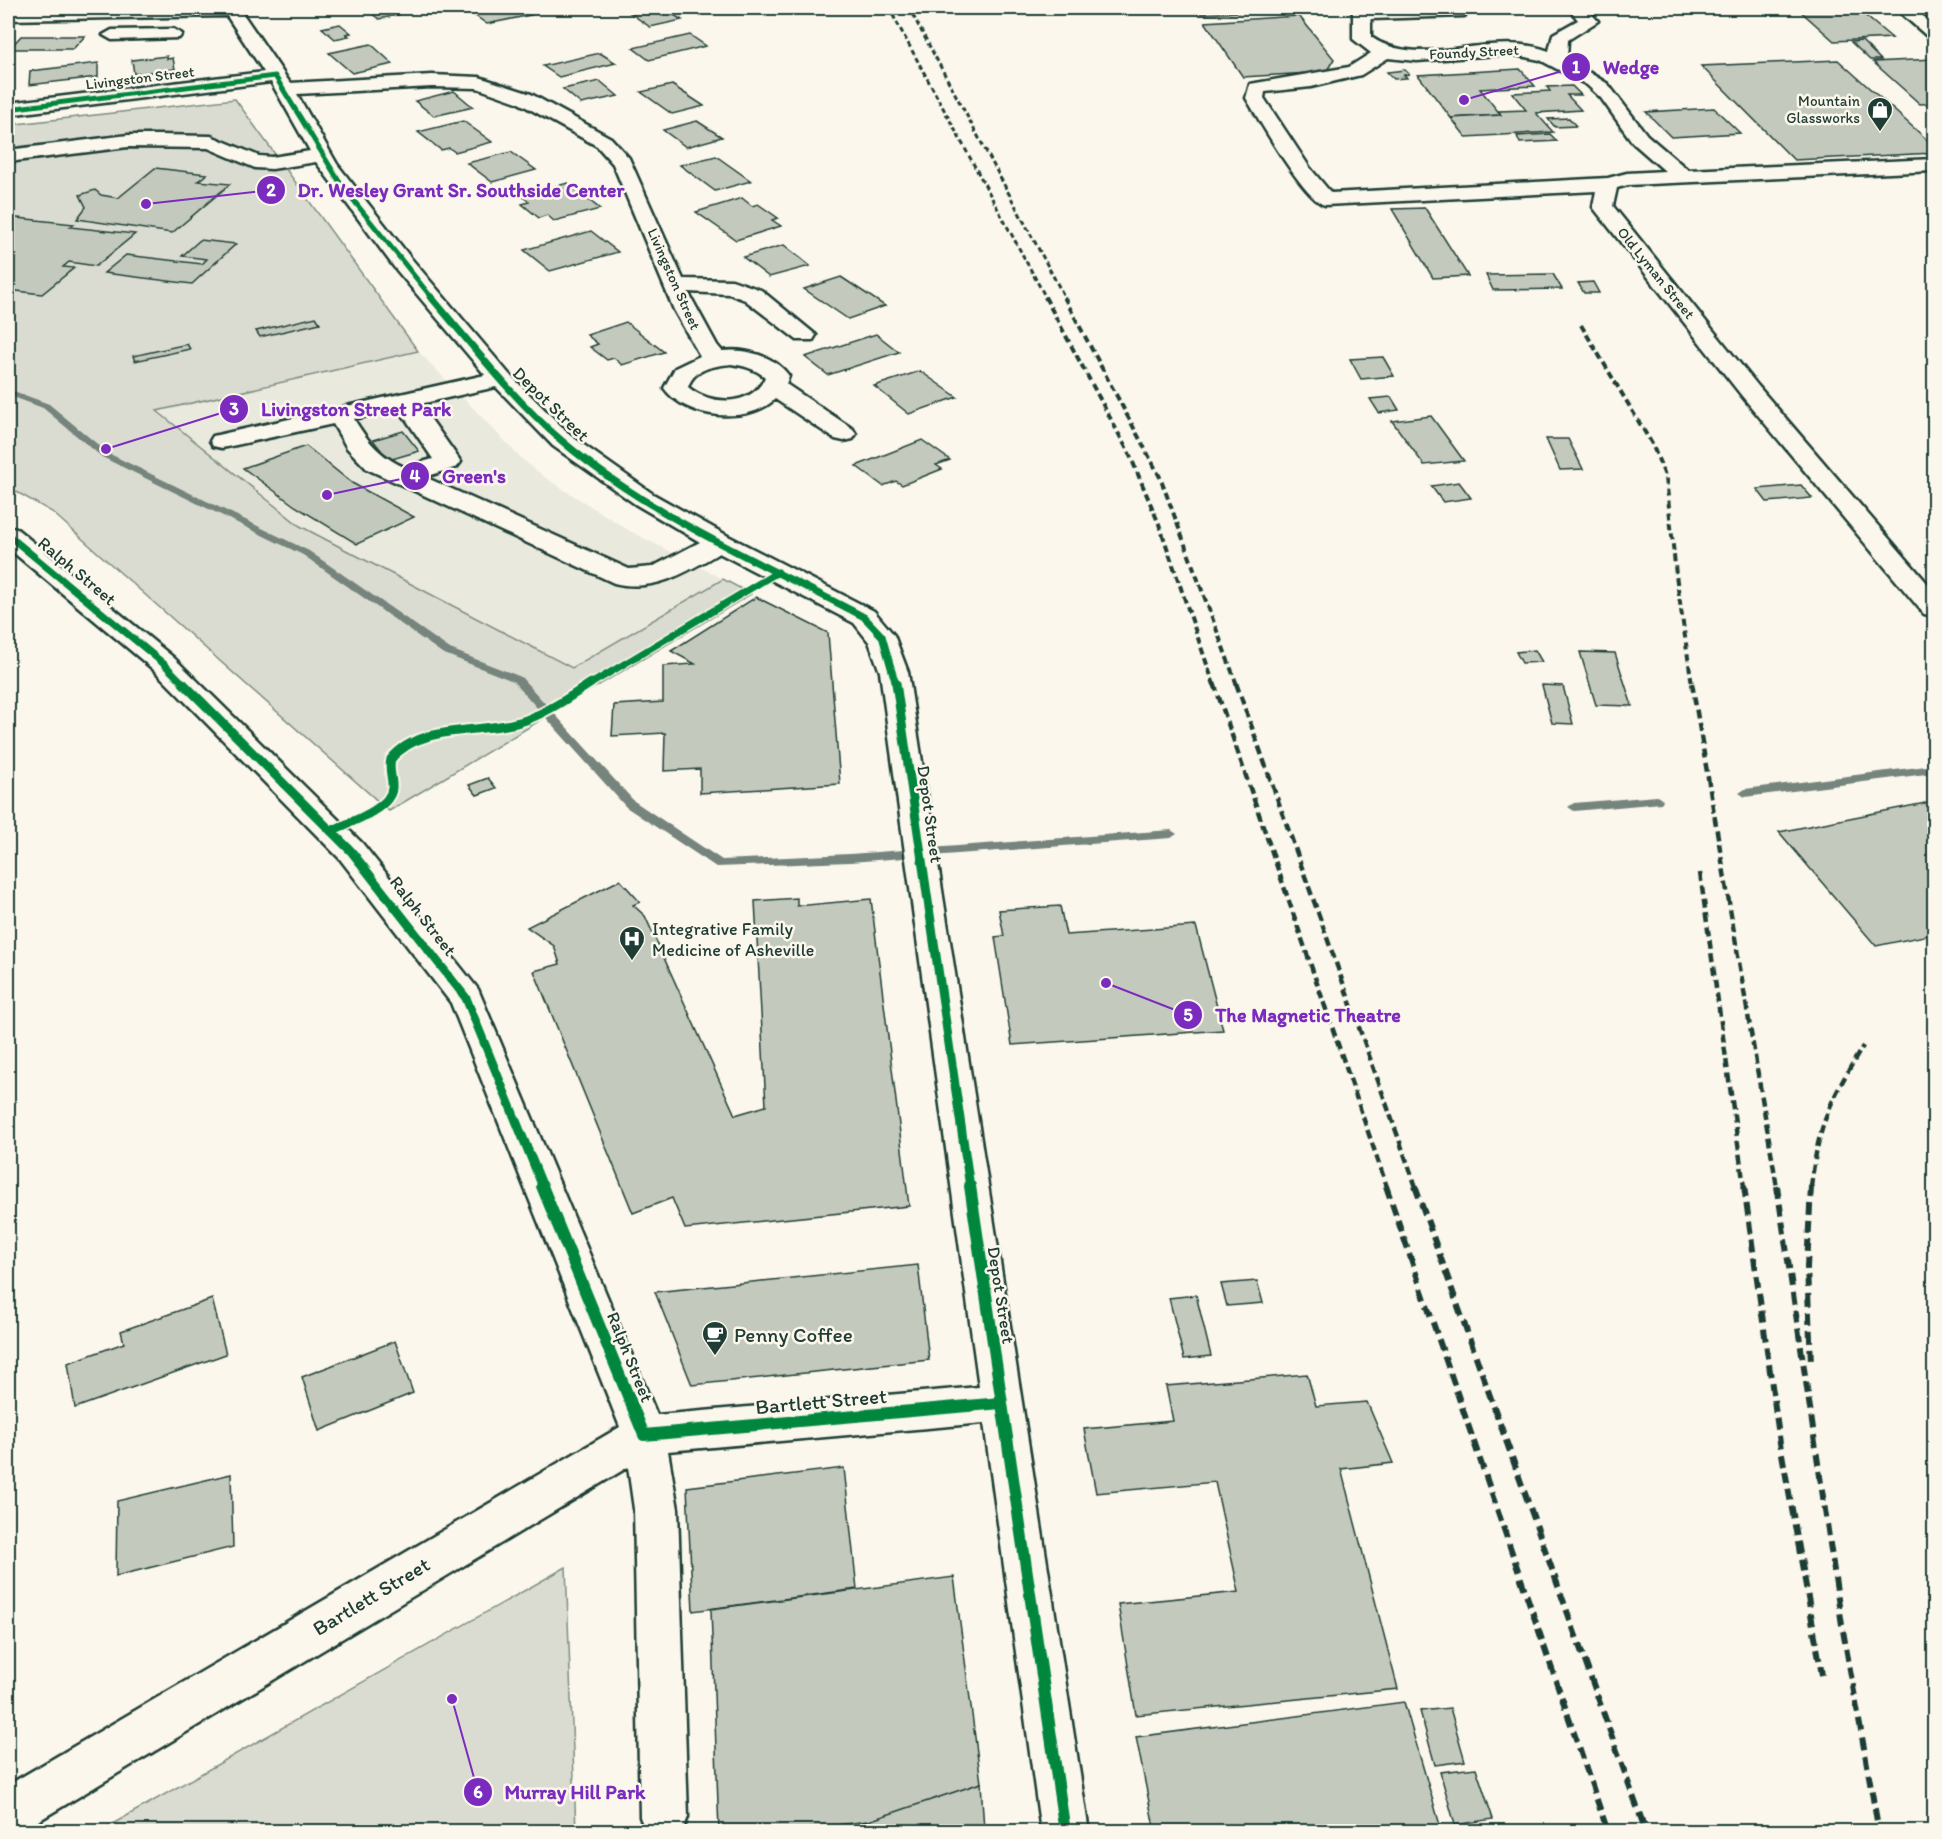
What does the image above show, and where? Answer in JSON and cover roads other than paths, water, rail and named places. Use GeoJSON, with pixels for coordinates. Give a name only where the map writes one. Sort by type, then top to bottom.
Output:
{"type":"FeatureCollection","features":[{"type":"Feature","properties":{"kind":"street"},"geometry":{"type":"LineString","coordinates":[[1558,64],[1559,38],[1589,21],[1577,8]]}},
{"type":"Feature","properties":{"kind":"street"},"geometry":{"type":"LineString","coordinates":[[1903,8],[1935,33]]}},
{"type":"Feature","properties":{"kind":"street"},"geometry":{"type":"LineString","coordinates":[[8,15],[233,9]]}},
{"type":"Feature","properties":{"kind":"street","name":"Depot Street"},"geometry":{"type":"LineString","coordinates":[[233,9],[246,33],[280,82],[324,160],[402,262],[501,379],[562,441],[603,472],[719,542],[864,617],[882,636],[894,672],[925,898],[1065,1832]]}},
{"type":"Feature","properties":{"kind":"street"},"geometry":{"type":"LineString","coordinates":[[1384,53],[1369,46],[1362,39],[1360,11],[1465,13]]}},
{"type":"Feature","properties":{"kind":"street"},"geometry":{"type":"LineString","coordinates":[[224,34],[246,33]]}},
{"type":"Feature","properties":{"kind":"street"},"geometry":{"type":"LineString","coordinates":[[112,35],[190,34]]}},
{"type":"Feature","properties":{"kind":"street"},"geometry":{"type":"LineString","coordinates":[[1492,34],[1510,49]]}},
{"type":"Feature","properties":{"kind":"street","name":"Foundy Street"},"geometry":{"type":"LineString","coordinates":[[1384,53],[1407,55],[1526,49],[1592,81],[1606,92],[1641,140],[1682,175]]}},
{"type":"Feature","properties":{"kind":"street"},"geometry":{"type":"LineString","coordinates":[[1384,53],[1355,71],[1311,81],[1257,88],[1255,98],[1302,171],[1325,199],[1608,184],[1627,179],[1682,175],[1935,165]]}},
{"type":"Feature","properties":{"kind":"street","name":"Livingston Street"},"geometry":{"type":"LineString","coordinates":[[8,109],[280,82],[458,81],[479,83],[524,98],[604,142],[622,162],[674,285],[707,349],[717,359]]}},
{"type":"Feature","properties":{"kind":"street"},"geometry":{"type":"LineString","coordinates":[[8,156],[128,141],[182,142],[200,155],[240,172],[263,175],[324,160]]}},
{"type":"Feature","properties":{"kind":"street","name":"Old Lyman Street"},"geometry":{"type":"LineString","coordinates":[[1608,184],[1603,207],[1750,391],[1935,608]]}},
{"type":"Feature","properties":{"kind":"street"},"geometry":{"type":"LineString","coordinates":[[674,285],[732,286],[753,295],[805,335]]}},
{"type":"Feature","properties":{"kind":"street"},"geometry":{"type":"LineString","coordinates":[[717,359],[752,360],[768,366],[777,376],[775,388],[765,398],[746,405],[723,408],[701,405],[684,398],[676,388],[678,377],[690,367],[717,359]]}},
{"type":"Feature","properties":{"kind":"street"},"geometry":{"type":"LineString","coordinates":[[222,441],[501,379]]}},
{"type":"Feature","properties":{"kind":"street"},"geometry":{"type":"LineString","coordinates":[[775,388],[844,434]]}},
{"type":"Feature","properties":{"kind":"street"},"geometry":{"type":"LineString","coordinates":[[402,477],[448,462],[405,401]]}},
{"type":"Feature","properties":{"kind":"street"},"geometry":{"type":"LineString","coordinates":[[340,415],[364,453],[376,464],[624,577],[637,579],[659,575],[719,542]]}},
{"type":"Feature","properties":{"kind":"street","name":"Ralph Street"},"geometry":{"type":"LineString","coordinates":[[8,535],[164,664],[323,822],[351,851],[466,998],[644,1435],[656,1509],[664,1817]]}},
{"type":"Feature","properties":{"kind":"street","name":"Bartlett Street"},"geometry":{"type":"LineString","coordinates":[[8,1812],[644,1435],[1001,1403]]}},
{"type":"Feature","properties":{"kind":"waterway"},"geometry":{"type":"LineString","coordinates":[[8,392],[46,406],[105,455],[306,553],[446,651],[517,679],[630,804],[720,864],[850,858],[1171,834]]}},
{"type":"Feature","properties":{"kind":"waterway"},"geometry":{"type":"LineString","coordinates":[[1745,793],[1934,769]]}},
{"type":"Feature","properties":{"kind":"waterway"},"geometry":{"type":"LineString","coordinates":[[1574,807],[1657,800]]}},
{"type":"Feature","properties":{"kind":"railway"},"geometry":{"type":"LineString","coordinates":[[889,8],[1046,298]]}},
{"type":"Feature","properties":{"kind":"railway"},"geometry":{"type":"LineString","coordinates":[[909,8],[1065,298]]}},
{"type":"Feature","properties":{"kind":"railway"},"geometry":{"type":"LineString","coordinates":[[1045,297],[1129,453],[1159,524],[1214,685]]}},
{"type":"Feature","properties":{"kind":"railway"},"geometry":{"type":"LineString","coordinates":[[1064,297],[1160,477],[1237,685]]}},
{"type":"Feature","properties":{"kind":"railway"},"geometry":{"type":"LineString","coordinates":[[1581,325],[1652,444],[1666,478],[1676,575],[1692,685]]}},
{"type":"Feature","properties":{"kind":"railway"},"geometry":{"type":"LineString","coordinates":[[1214,683],[1387,1187]]}},
{"type":"Feature","properties":{"kind":"railway"},"geometry":{"type":"LineString","coordinates":[[1236,683],[1416,1187]]}},
{"type":"Feature","properties":{"kind":"railway"},"geometry":{"type":"LineString","coordinates":[[1692,683],[1777,1187]]}},
{"type":"Feature","properties":{"kind":"railway"},"geometry":{"type":"LineString","coordinates":[[1700,873],[1744,1187]]}},
{"type":"Feature","properties":{"kind":"railway"},"geometry":{"type":"LineString","coordinates":[[1811,1187],[1822,1129],[1834,1097],[1863,1046]]}},
{"type":"Feature","properties":{"kind":"railway"},"geometry":{"type":"LineString","coordinates":[[1386,1186],[1608,1832]]}},
{"type":"Feature","properties":{"kind":"railway"},"geometry":{"type":"LineString","coordinates":[[1415,1186],[1646,1832]]}},
{"type":"Feature","properties":{"kind":"railway"},"geometry":{"type":"LineString","coordinates":[[1744,1186],[1780,1443],[1822,1675]]}},
{"type":"Feature","properties":{"kind":"railway"},"geometry":{"type":"LineString","coordinates":[[1777,1186],[1842,1625],[1879,1832]]}},
{"type":"Feature","properties":{"kind":"railway"},"geometry":{"type":"LineString","coordinates":[[1811,1186],[1807,1267],[1811,1363]]}},
{"type":"Feature","properties":{"kind":"place","name":"Wedge"},"geometry":{"type":"Point","coordinates":[1464,100]}},
{"type":"Feature","properties":{"kind":"place","name":"Mountain Glassworks"},"geometry":{"type":"Point","coordinates":[1880,133]}},
{"type":"Feature","properties":{"kind":"place","name":"Dr. Wesley Grant Sr. Southside Center"},"geometry":{"type":"Point","coordinates":[146,204]}},
{"type":"Feature","properties":{"kind":"place","name":"Livingston Street Park"},"geometry":{"type":"Point","coordinates":[106,449]}},
{"type":"Feature","properties":{"kind":"place","name":"Green's"},"geometry":{"type":"Point","coordinates":[327,495]}},
{"type":"Feature","properties":{"kind":"place","name":"Integrative Family Medicine of Asheville"},"geometry":{"type":"Point","coordinates":[632,962]}},
{"type":"Feature","properties":{"kind":"place","name":"The Magnetic Theatre"},"geometry":{"type":"Point","coordinates":[1106,983]}},
{"type":"Feature","properties":{"kind":"place","name":"Penny Coffee"},"geometry":{"type":"Point","coordinates":[715,1357]}},
{"type":"Feature","properties":{"kind":"place","name":"Murray Hill Park"},"geometry":{"type":"Point","coordinates":[452,1699]}}]}
